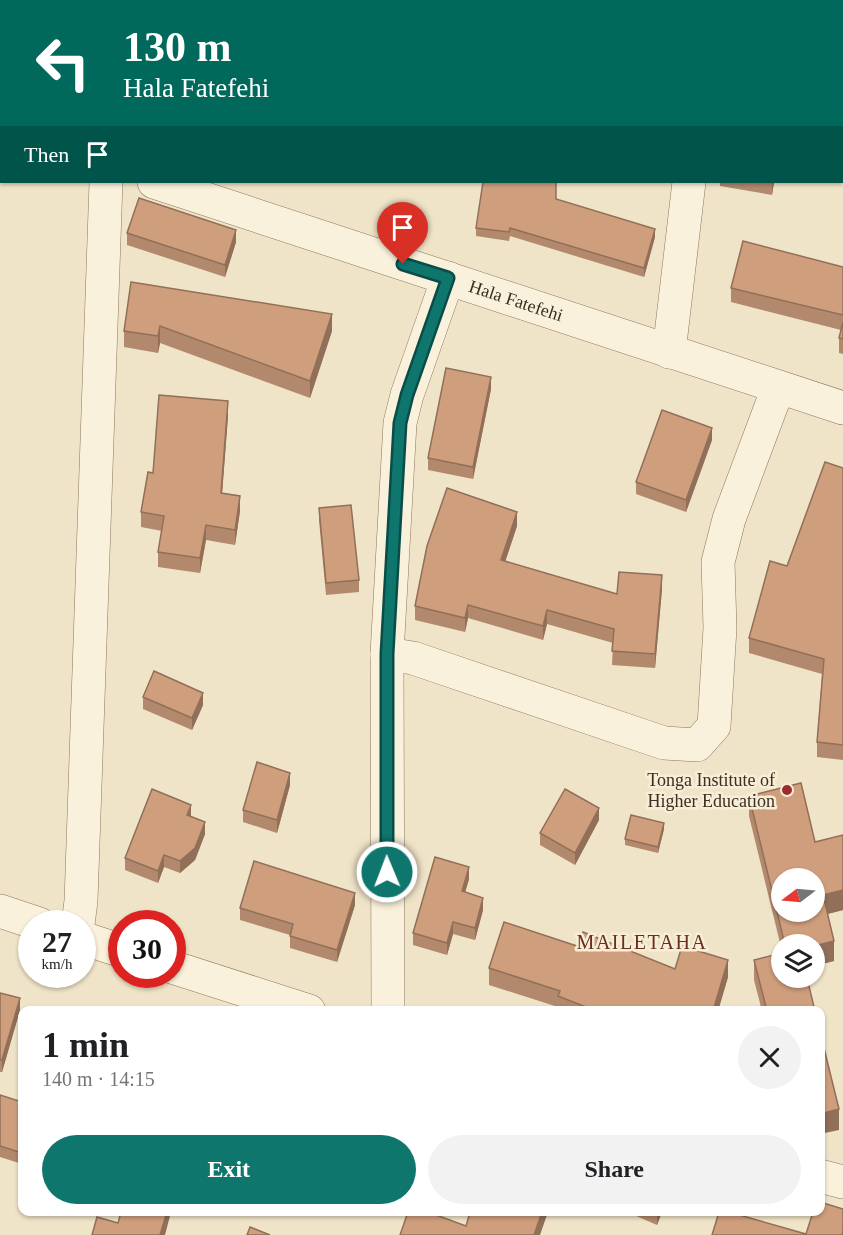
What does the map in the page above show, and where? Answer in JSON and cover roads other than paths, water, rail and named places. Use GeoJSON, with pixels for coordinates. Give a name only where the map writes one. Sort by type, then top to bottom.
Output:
{"type":"FeatureCollection","features":[{"type":"Feature","properties":{"kind":"street"},"geometry":{"type":"LineString","coordinates":[[80,910],[106,183]]}},
{"type":"Feature","properties":{"kind":"street","name":"Hala Fatefehi"},"geometry":{"type":"LineString","coordinates":[[157,183],[843,408]]}},
{"type":"Feature","properties":{"kind":"street"},"geometry":{"type":"LineString","coordinates":[[669,352],[689,183]]}},
{"type":"Feature","properties":{"kind":"street"},"geometry":{"type":"LineString","coordinates":[[388,1006],[387,654],[400,423],[407,395],[448,278]]}},
{"type":"Feature","properties":{"kind":"street"},"geometry":{"type":"LineString","coordinates":[[387,654],[413,658],[664,743],[697,745],[714,726],[720,638],[718,562],[729,519],[778,388]]}},
{"type":"Feature","properties":{"kind":"street"},"geometry":{"type":"LineString","coordinates":[[0,912],[18,918]]}},
{"type":"Feature","properties":{"kind":"street"},"geometry":{"type":"LineString","coordinates":[[186,971],[293,1006]]}},
{"type":"Feature","properties":{"kind":"street"},"geometry":{"type":"LineString","coordinates":[[825,1177],[843,1182]]}},
{"type":"Feature","properties":{"kind":"place","name":"Tonga Institute of Higher Education"},"geometry":{"type":"Point","coordinates":[787,790]}},
{"type":"Feature","properties":{"kind":"district","name":"MAILETAHA"},"geometry":{"type":"Point","coordinates":[642,942]}}]}
